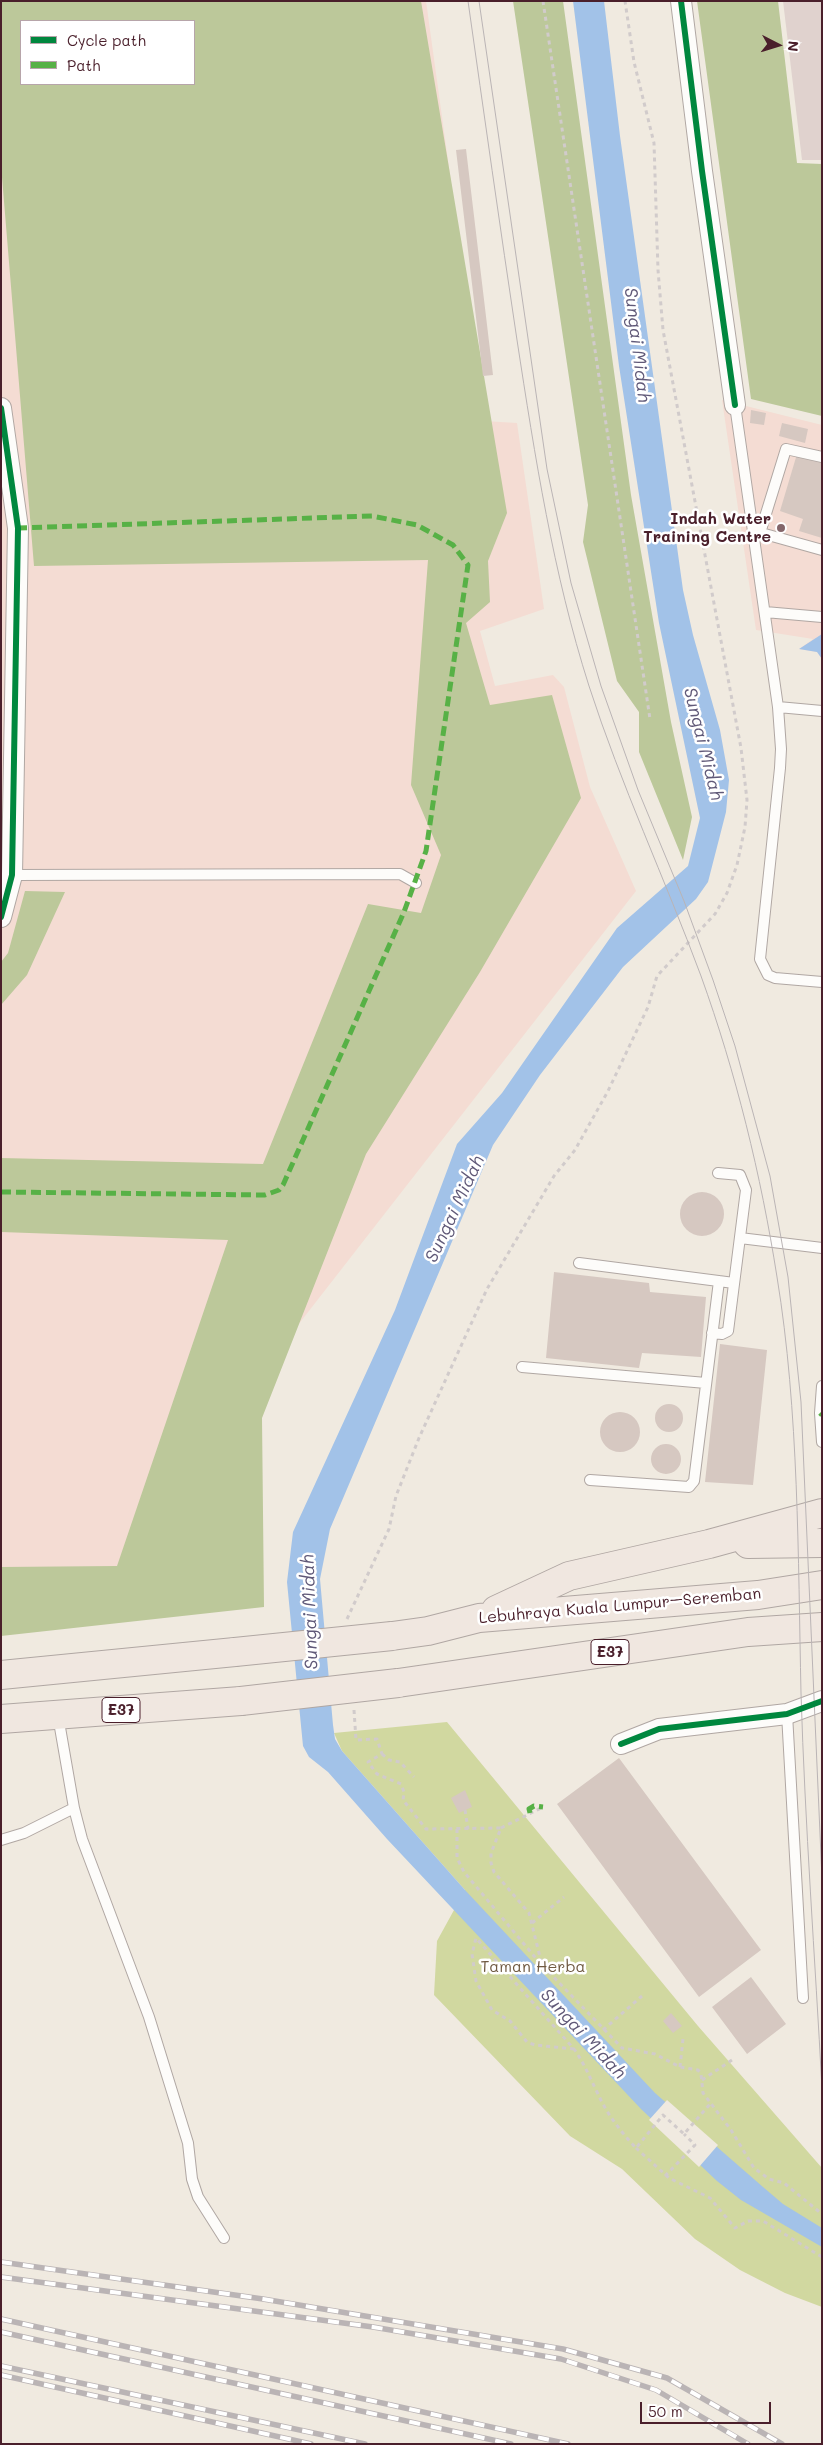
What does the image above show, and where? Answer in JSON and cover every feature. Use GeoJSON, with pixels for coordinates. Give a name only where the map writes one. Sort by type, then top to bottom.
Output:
{"type":"FeatureCollection","features":[{"type":"Feature","properties":{"kind":"highway"},"geometry":{"type":"LineString","coordinates":[[479,1618],[569,1576],[709,1544],[822,1513]]}},
{"type":"Feature","properties":{"kind":"highway"},"geometry":{"type":"LineString","coordinates":[[709,1544],[822,1543]]}},
{"type":"Feature","properties":{"kind":"highway","name":"Lebuhraya Kuala Lumpur–Seremban"},"geometry":{"type":"LineString","coordinates":[[1,1675],[392,1636],[428,1631],[479,1618],[758,1595],[822,1585]]}},
{"type":"Feature","properties":{"kind":"highway","name":"E37"},"geometry":{"type":"LineString","coordinates":[[1,1719],[241,1701],[398,1683],[748,1632],[822,1627]]}},
{"type":"Feature","properties":{"kind":"street"},"geometry":{"type":"LineString","coordinates":[[681,1],[702,171],[735,405]]}},
{"type":"Feature","properties":{"kind":"street"},"geometry":{"type":"LineString","coordinates":[[1,408],[9,528],[12,874],[1,917]]}},
{"type":"Feature","properties":{"kind":"street"},"geometry":{"type":"LineString","coordinates":[[621,1744],[659,1729],[787,1714],[822,1701]]}},
{"type":"Feature","properties":{"kind":"lane"},"geometry":{"type":"LineString","coordinates":[[735,405],[757,532],[764,612],[778,707],[782,749],[760,959],[768,975],[775,978],[822,982]]}},
{"type":"Feature","properties":{"kind":"lane"},"geometry":{"type":"LineString","coordinates":[[757,532],[786,449],[822,457]]}},
{"type":"Feature","properties":{"kind":"lane"},"geometry":{"type":"LineString","coordinates":[[757,532],[822,550]]}},
{"type":"Feature","properties":{"kind":"lane"},"geometry":{"type":"LineString","coordinates":[[764,612],[822,618]]}},
{"type":"Feature","properties":{"kind":"lane"},"geometry":{"type":"LineString","coordinates":[[778,707],[822,711]]}},
{"type":"Feature","properties":{"kind":"lane"},"geometry":{"type":"LineString","coordinates":[[12,874],[400,874],[416,883]]}},
{"type":"Feature","properties":{"kind":"lane"},"geometry":{"type":"LineString","coordinates":[[712,1333],[722,1334],[728,1331],[746,1190],[740,1175],[718,1173]]}},
{"type":"Feature","properties":{"kind":"lane"},"geometry":{"type":"LineString","coordinates":[[740,1238],[822,1248]]}},
{"type":"Feature","properties":{"kind":"lane"},"geometry":{"type":"LineString","coordinates":[[579,1264],[734,1283]]}},
{"type":"Feature","properties":{"kind":"lane"},"geometry":{"type":"LineString","coordinates":[[590,1480],[688,1488],[696,1474],[718,1281]]}},
{"type":"Feature","properties":{"kind":"lane"},"geometry":{"type":"LineString","coordinates":[[522,1367],[706,1383]]}},
{"type":"Feature","properties":{"kind":"lane"},"geometry":{"type":"LineString","coordinates":[[822,1386],[820,1413],[822,1442]]}},
{"type":"Feature","properties":{"kind":"lane"},"geometry":{"type":"LineString","coordinates":[[787,1714],[802,1998]]}},
{"type":"Feature","properties":{"kind":"lane"},"geometry":{"type":"LineString","coordinates":[[58,1715],[74,1808],[82,1839],[149,2017],[188,2143],[192,2179],[198,2197],[224,2238]]}},
{"type":"Feature","properties":{"kind":"lane"},"geometry":{"type":"LineString","coordinates":[[1,1840],[24,1833],[74,1808]]}},
{"type":"Feature","properties":{"kind":"path"},"geometry":{"type":"LineString","coordinates":[[543,1],[650,719]]}},
{"type":"Feature","properties":{"kind":"path"},"geometry":{"type":"LineString","coordinates":[[348,1626],[347,1616],[389,1529],[396,1496],[419,1438],[487,1290],[554,1176],[575,1150],[608,1091],[648,1007],[657,976],[715,914],[723,900],[736,865],[745,827],[747,800],[741,748],[663,330],[658,270],[654,143],[634,62],[625,1]]}},
{"type":"Feature","properties":{"kind":"path"},"geometry":{"type":"LineString","coordinates":[[354,1702],[356,1740],[377,1739],[382,1754],[389,1760],[400,1762],[414,1778]]}},
{"type":"Feature","properties":{"kind":"path"},"geometry":{"type":"LineString","coordinates":[[382,1754],[368,1762],[377,1774],[401,1784],[404,1792],[403,1800],[426,1829],[501,1828],[542,1807]]}},
{"type":"Feature","properties":{"kind":"path"},"geometry":{"type":"LineString","coordinates":[[465,1810],[468,1829]]}},
{"type":"Feature","properties":{"kind":"path"},"geometry":{"type":"LineString","coordinates":[[501,1828],[491,1853],[491,1863],[494,1872],[529,1913],[535,1946],[542,1965]]}},
{"type":"Feature","properties":{"kind":"path"},"geometry":{"type":"LineString","coordinates":[[457,1829],[457,1858],[464,1872],[542,1965],[602,2030],[622,2048],[655,2054],[680,2067],[698,2070],[702,2080],[703,2093],[731,2130],[754,2168],[770,2179],[784,2184],[822,2214]]}},
{"type":"Feature","properties":{"kind":"path"},"geometry":{"type":"LineString","coordinates":[[532,1924],[564,1897]]}},
{"type":"Feature","properties":{"kind":"path"},"geometry":{"type":"LineString","coordinates":[[574,2049],[535,2045],[527,2042],[510,2022],[492,2010],[476,1981],[472,1954],[476,1938],[574,2049],[583,2061],[598,2094],[618,2128],[665,2176],[710,2198],[734,2228],[748,2221],[763,2221],[822,2257]]}},
{"type":"Feature","properties":{"kind":"path"},"geometry":{"type":"LineString","coordinates":[[602,2030],[642,1996]]}},
{"type":"Feature","properties":{"kind":"path"},"geometry":{"type":"LineString","coordinates":[[680,2067],[683,2039]]}},
{"type":"Feature","properties":{"kind":"path"},"geometry":{"type":"LineString","coordinates":[[702,2080],[735,2058]]}},
{"type":"Feature","properties":{"kind":"path"},"geometry":{"type":"LineString","coordinates":[[684,2134],[710,2104]]}},
{"type":"Feature","properties":{"kind":"path"},"geometry":{"type":"LineString","coordinates":[[636,2148],[663,2115],[684,2134],[695,2145],[665,2176]]}},
{"type":"Feature","properties":{"kind":"shaded area"},"geometry":{"type":"Polygon","coordinates":[[[1,1],[426,1],[484,421],[517,423],[544,609],[480,631],[495,686],[553,675],[564,687],[590,787],[636,891],[224,1420],[165,1576],[1,1590],[1,1]]]}},
{"type":"Feature","properties":{"kind":"shaded area"},"geometry":{"type":"Polygon","coordinates":[[[783,1],[822,1],[822,160],[802,160],[783,1]]]}},
{"type":"Feature","properties":{"kind":"shaded area","name":"Indah Water Training Centre"},"geometry":{"type":"Polygon","coordinates":[[[722,400],[822,425],[822,659],[817,652],[799,649],[813,639],[756,630],[722,400]]]}},
{"type":"Feature","properties":{"kind":"green space"},"geometry":{"type":"Polygon","coordinates":[[[1,1],[421,1],[507,513],[488,561],[490,602],[466,623],[490,705],[552,695],[581,798],[480,972],[366,1154],[262,1418],[264,1607],[1,1636],[1,1567],[117,1566],[228,1240],[1,1232],[1,1158],[263,1164],[368,904],[421,913],[441,855],[411,785],[428,560],[34,566],[1,165],[1,1]]]}},
{"type":"Feature","properties":{"kind":"green space"},"geometry":{"type":"Polygon","coordinates":[[[513,1],[563,1],[631,495],[671,722],[692,817],[683,860],[639,752],[639,712],[617,681],[583,542],[588,505],[513,1]]]}},
{"type":"Feature","properties":{"kind":"green space"},"geometry":{"type":"Polygon","coordinates":[[[697,1],[778,1],[797,163],[822,164],[822,416],[751,399],[697,1]]]}},
{"type":"Feature","properties":{"kind":"green space"},"geometry":{"type":"Polygon","coordinates":[[[25,891],[65,892],[27,975],[1,1005],[1,962],[8,953],[25,891]]]}},
{"type":"Feature","properties":{"kind":"green space","name":"Taman Herba"},"geometry":{"type":"Polygon","coordinates":[[[447,1722],[698,2026],[822,2168],[822,2307],[785,2293],[740,2270],[695,2239],[622,2169],[570,2136],[434,1995],[437,1941],[465,1890],[342,1751],[334,1733],[447,1722]]]}},
{"type":"Feature","properties":{"kind":"water","name":"Sungai Midah"},"geometry":{"type":"Polygon","coordinates":[[[573,1],[604,1],[620,136],[683,590],[693,635],[720,730],[729,780],[726,812],[708,882],[696,899],[623,967],[540,1075],[493,1145],[330,1529],[320,1579],[333,1725],[335,1739],[342,1751],[465,1890],[655,2093],[783,2204],[822,2228],[822,2247],[741,2200],[717,2181],[641,2109],[387,1839],[328,1772],[309,1757],[303,1746],[287,1582],[293,1532],[395,1310],[457,1144],[502,1093],[617,928],[688,866],[700,818],[659,623],[619,366],[573,1]]]}},
{"type":"Feature","properties":{"kind":"water"},"geometry":{"type":"Polygon","coordinates":[[[822,634],[822,659],[817,652],[799,649],[822,634]]]}},
{"type":"Feature","properties":{"kind":"pier"},"geometry":{"type":"Polygon","coordinates":[[[667,2100],[718,2145],[699,2167],[649,2120],[667,2100]]]}},
{"type":"Feature","properties":{"kind":"building"},"geometry":{"type":"Polygon","coordinates":[[[466,149],[493,375],[483,376],[456,150],[466,149]]]}},
{"type":"Feature","properties":{"kind":"building"},"geometry":{"type":"Polygon","coordinates":[[[751,410],[766,413],[764,425],[750,423],[751,410]]]}},
{"type":"Feature","properties":{"kind":"building"},"geometry":{"type":"Polygon","coordinates":[[[782,423],[808,429],[805,443],[779,436],[782,423]]]}},
{"type":"Feature","properties":{"kind":"building"},"geometry":{"type":"Polygon","coordinates":[[[797,454],[822,461],[822,538],[799,531],[803,519],[780,511],[797,454]]]}},
{"type":"Feature","properties":{"kind":"building"},"geometry":{"type":"Polygon","coordinates":[[[698,1192],[706,1192],[718,1198],[724,1214],[718,1230],[706,1236],[698,1236],[686,1230],[680,1218],[680,1210],[686,1198],[698,1192]]]}},
{"type":"Feature","properties":{"kind":"building"},"geometry":{"type":"Polygon","coordinates":[[[554,1272],[649,1283],[650,1292],[706,1297],[701,1357],[642,1353],[639,1368],[546,1358],[554,1272]]]}},
{"type":"Feature","properties":{"kind":"building"},"geometry":{"type":"Polygon","coordinates":[[[720,1344],[767,1350],[753,1485],[705,1482],[720,1344]]]}},
{"type":"Feature","properties":{"kind":"building"},"geometry":{"type":"Polygon","coordinates":[[[669,1404],[679,1408],[683,1418],[679,1428],[669,1432],[659,1428],[655,1418],[659,1408],[669,1404]]]}},
{"type":"Feature","properties":{"kind":"building"},"geometry":{"type":"Polygon","coordinates":[[[624,1412],[631,1415],[637,1421],[640,1432],[639,1440],[631,1449],[624,1452],[616,1452],[609,1449],[601,1440],[600,1428],[603,1421],[612,1413],[624,1412]]]}},
{"type":"Feature","properties":{"kind":"building"},"geometry":{"type":"Polygon","coordinates":[[[666,1444],[677,1448],[681,1459],[677,1470],[666,1474],[655,1470],[651,1459],[655,1448],[666,1444]]]}},
{"type":"Feature","properties":{"kind":"building"},"geometry":{"type":"Polygon","coordinates":[[[619,1758],[761,1950],[699,1997],[557,1804],[619,1758]]]}},
{"type":"Feature","properties":{"kind":"building"},"geometry":{"type":"Polygon","coordinates":[[[465,1790],[472,1807],[459,1813],[451,1798],[465,1790]]]}},
{"type":"Feature","properties":{"kind":"building"},"geometry":{"type":"Polygon","coordinates":[[[751,1977],[786,2024],[747,2054],[712,2007],[751,1977]]]}},
{"type":"Feature","properties":{"kind":"building"},"geometry":{"type":"Polygon","coordinates":[[[671,2013],[682,2026],[673,2033],[663,2021],[671,2013]]]}},
{"type":"Feature","properties":{"kind":"tram line"},"geometry":{"type":"LineString","coordinates":[[468,1],[531,428],[546,514],[565,601],[589,686],[602,723],[714,1013],[746,1125],[771,1239],[790,1379],[798,1537],[803,1742],[822,2089]]}},
{"type":"Feature","properties":{"kind":"tram line"},"geometry":{"type":"LineString","coordinates":[[479,1],[547,469],[571,583],[601,686],[638,790],[684,901],[713,980],[735,1046],[770,1176],[788,1277],[801,1402],[822,1879]]}},
{"type":"Feature","properties":{"kind":"railway"},"geometry":{"type":"LineString","coordinates":[[1,2262],[263,2299],[563,2349],[667,2378],[782,2444]]}},
{"type":"Feature","properties":{"kind":"railway"},"geometry":{"type":"LineString","coordinates":[[1,2277],[373,2327],[561,2359],[656,2390],[748,2444]]}},
{"type":"Feature","properties":{"kind":"railway"},"geometry":{"type":"LineString","coordinates":[[1,2319],[568,2444]]}},
{"type":"Feature","properties":{"kind":"railway"},"geometry":{"type":"LineString","coordinates":[[1,2332],[511,2444]]}},
{"type":"Feature","properties":{"kind":"railway"},"geometry":{"type":"LineString","coordinates":[[1,2366],[365,2444]]}},
{"type":"Feature","properties":{"kind":"railway"},"geometry":{"type":"LineString","coordinates":[[1,2375],[311,2444]]}},
{"type":"Feature","properties":{"kind":"marked path"},"geometry":{"type":"LineString","coordinates":[[1,1192],[265,1195],[279,1190],[283,1185],[404,912],[426,851],[468,565],[453,545],[417,525],[372,516],[18,528]]}},
{"type":"Feature","properties":{"kind":"marked path"},"geometry":{"type":"LineString","coordinates":[[530,1813],[529,1809],[534,1806],[543,1807]]}},
{"type":"Feature","properties":{"kind":"cycle path"},"geometry":{"type":"LineString","coordinates":[[681,1],[702,171],[735,405]]}},
{"type":"Feature","properties":{"kind":"cycle path"},"geometry":{"type":"LineString","coordinates":[[1,408],[18,528],[12,875],[1,917]]}},
{"type":"Feature","properties":{"kind":"cycle path"},"geometry":{"type":"LineString","coordinates":[[621,1744],[659,1729],[787,1714],[822,1701]]}},
{"type":"Feature","properties":{"kind":"place","name":"Indah Water Training Centre"},"geometry":{"type":"Point","coordinates":[781,528]}}]}
